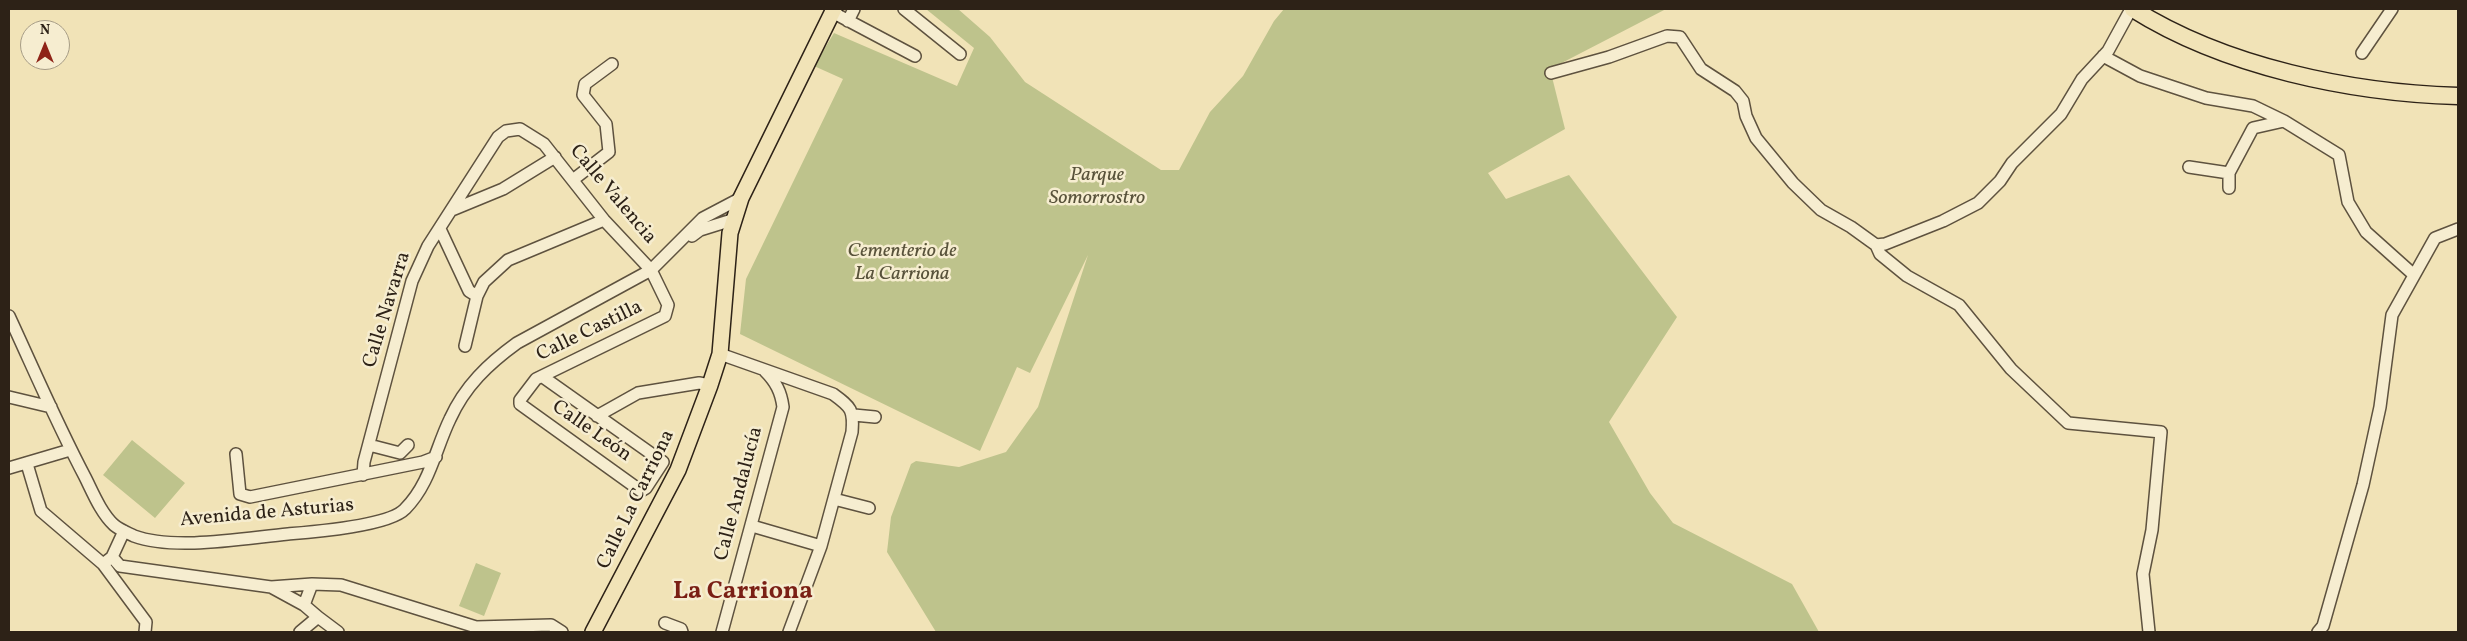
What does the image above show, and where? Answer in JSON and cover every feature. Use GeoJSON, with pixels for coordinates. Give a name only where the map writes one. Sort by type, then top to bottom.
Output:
{"type":"FeatureCollection","features":[{"type":"Feature","properties":{"kind":"highway"},"geometry":{"type":"LineString","coordinates":[[2132,9],[2222,52],[2286,73],[2411,94],[2458,96]]}},
{"type":"Feature","properties":{"kind":"main road","name":"Calle La Carriona"},"geometry":{"type":"LineString","coordinates":[[593,632],[678,470],[720,354],[732,220],[833,11]]}},
{"type":"Feature","properties":{"kind":"street"},"geometry":{"type":"LineString","coordinates":[[848,21],[854,9]]}},
{"type":"Feature","properties":{"kind":"street"},"geometry":{"type":"LineString","coordinates":[[904,9],[960,54]]}},
{"type":"Feature","properties":{"kind":"street"},"geometry":{"type":"LineString","coordinates":[[1551,73],[1609,57],[1667,36],[1680,37],[1701,69],[1735,91],[1743,101],[1746,116],[1756,138],[1793,183],[1821,210],[1876,244],[1885,244],[1911,235],[1978,203],[2000,181],[2012,163],[2060,114],[2082,79],[2105,54],[2132,9]]}},
{"type":"Feature","properties":{"kind":"street"},"geometry":{"type":"LineString","coordinates":[[2362,53],[2392,9]]}},
{"type":"Feature","properties":{"kind":"street"},"geometry":{"type":"LineString","coordinates":[[833,11],[848,21],[915,56]]}},
{"type":"Feature","properties":{"kind":"street"},"geometry":{"type":"LineString","coordinates":[[2105,54],[2140,76],[2206,98],[2253,106],[2284,121],[2339,155],[2348,202],[2366,232],[2414,275]]}},
{"type":"Feature","properties":{"kind":"street"},"geometry":{"type":"LineString","coordinates":[[574,179],[610,152],[606,124],[584,95],[585,84],[612,64]]}},
{"type":"Feature","properties":{"kind":"street"},"geometry":{"type":"LineString","coordinates":[[2228,188],[2229,173],[2253,128],[2284,121]]}},
{"type":"Feature","properties":{"kind":"street","name":"Calle Navarra"},"geometry":{"type":"LineString","coordinates":[[363,475],[364,462],[412,281],[428,246],[498,137],[506,131],[520,128],[544,144]]}},
{"type":"Feature","properties":{"kind":"street","name":"Calle Valencia"},"geometry":{"type":"LineString","coordinates":[[544,144],[574,179],[604,220],[651,270]]}},
{"type":"Feature","properties":{"kind":"street"},"geometry":{"type":"LineString","coordinates":[[452,210],[503,189],[555,157]]}},
{"type":"Feature","properties":{"kind":"street"},"geometry":{"type":"LineString","coordinates":[[2190,167],[2229,173]]}},
{"type":"Feature","properties":{"kind":"street","name":"Avenida de Asturias"},"geometry":{"type":"LineString","coordinates":[[9,316],[14,341],[51,407],[70,450],[100,506],[114,525],[124,531],[156,541],[189,542],[336,530],[371,523],[404,512],[417,496],[436,457],[450,420],[466,389],[498,357],[517,344],[651,270],[703,218],[741,198]]}},
{"type":"Feature","properties":{"kind":"street"},"geometry":{"type":"LineString","coordinates":[[465,346],[476,296],[484,282],[508,260],[604,220]]}},
{"type":"Feature","properties":{"kind":"street","name":"Avenida de Asturias"},"geometry":{"type":"LineString","coordinates":[[663,259],[700,230],[732,220]]}},
{"type":"Feature","properties":{"kind":"street"},"geometry":{"type":"LineString","coordinates":[[440,229],[469,291],[476,296]]}},
{"type":"Feature","properties":{"kind":"street"},"geometry":{"type":"LineString","coordinates":[[2318,632],[2323,626],[2363,485],[2380,407],[2392,315],[2435,238],[2458,229]]}},
{"type":"Feature","properties":{"kind":"street"},"geometry":{"type":"LineString","coordinates":[[1876,244],[1880,254],[1907,276],[1959,305],[2011,369],[2068,423],[2161,432],[2152,530],[2143,574],[2149,632]]}},
{"type":"Feature","properties":{"kind":"street","name":"Calle Castilla"},"geometry":{"type":"LineString","coordinates":[[520,400],[536,380],[665,316],[668,305],[651,270]]}},
{"type":"Feature","properties":{"kind":"street"},"geometry":{"type":"LineString","coordinates":[[720,354],[833,394],[848,405],[854,415],[852,432],[821,546],[789,632]]}},
{"type":"Feature","properties":{"kind":"street","name":"Calle Andalucía"},"geometry":{"type":"LineString","coordinates":[[722,632],[783,407],[781,395],[774,381],[764,370]]}},
{"type":"Feature","properties":{"kind":"street","name":"Calle León"},"geometry":{"type":"LineString","coordinates":[[520,400],[524,408],[642,491],[646,488],[663,462],[543,377]]}},
{"type":"Feature","properties":{"kind":"street"},"geometry":{"type":"LineString","coordinates":[[597,416],[638,393],[699,383],[710,385]]}},
{"type":"Feature","properties":{"kind":"street"},"geometry":{"type":"LineString","coordinates":[[9,397],[51,407]]}},
{"type":"Feature","properties":{"kind":"street"},"geometry":{"type":"LineString","coordinates":[[854,415],[875,417]]}},
{"type":"Feature","properties":{"kind":"street"},"geometry":{"type":"LineString","coordinates":[[370,445],[400,453],[408,445]]}},
{"type":"Feature","properties":{"kind":"street"},"geometry":{"type":"LineString","coordinates":[[9,468],[70,450]]}},
{"type":"Feature","properties":{"kind":"street"},"geometry":{"type":"LineString","coordinates":[[236,454],[240,494],[250,498],[423,462],[436,457]]}},
{"type":"Feature","properties":{"kind":"street"},"geometry":{"type":"LineString","coordinates":[[663,462],[678,470]]}},
{"type":"Feature","properties":{"kind":"street"},"geometry":{"type":"LineString","coordinates":[[27,464],[41,511],[108,560],[120,566],[271,587],[341,584],[476,627],[551,626],[562,632]]}},
{"type":"Feature","properties":{"kind":"street"},"geometry":{"type":"LineString","coordinates":[[834,499],[869,508]]}},
{"type":"Feature","properties":{"kind":"street"},"geometry":{"type":"LineString","coordinates":[[752,526],[821,546]]}},
{"type":"Feature","properties":{"kind":"street"},"geometry":{"type":"LineString","coordinates":[[108,560],[124,531]]}},
{"type":"Feature","properties":{"kind":"street"},"geometry":{"type":"LineString","coordinates":[[108,560],[146,622],[145,632]]}},
{"type":"Feature","properties":{"kind":"street"},"geometry":{"type":"LineString","coordinates":[[304,605],[312,584]]}},
{"type":"Feature","properties":{"kind":"street"},"geometry":{"type":"LineString","coordinates":[[271,587],[304,605],[338,632]]}},
{"type":"Feature","properties":{"kind":"street"},"geometry":{"type":"LineString","coordinates":[[300,632],[318,617]]}},
{"type":"Feature","properties":{"kind":"street"},"geometry":{"type":"LineString","coordinates":[[665,623],[681,629],[682,632]]}},
{"type":"Feature","properties":{"kind":"green space"},"geometry":{"type":"Polygon","coordinates":[[[926,9],[958,9],[990,37],[1025,82],[1161,170],[1179,170],[1210,112],[1243,76],[1274,21],[1284,9],[1666,9],[1550,69],[1565,129],[1488,173],[1506,199],[1569,175],[1677,317],[1609,422],[1650,493],[1673,523],[1792,584],[1819,632],[936,632],[887,552],[891,517],[911,464],[916,461],[959,467],[1006,452],[1038,407],[1088,255],[1030,373],[1017,367],[980,451],[740,334],[746,279],[843,79],[814,66],[834,33],[957,86],[974,48],[926,9]]]}},
{"type":"Feature","properties":{"kind":"green space"},"geometry":{"type":"Polygon","coordinates":[[[132,440],[185,483],[155,518],[103,475],[132,440]]]}},
{"type":"Feature","properties":{"kind":"green space"},"geometry":{"type":"Polygon","coordinates":[[[476,563],[501,573],[484,616],[459,606],[476,563]]]}},
{"type":"Feature","properties":{"kind":"district","name":"La Carriona"},"geometry":{"type":"Point","coordinates":[743,593]}},
{"type":"Feature","properties":{"kind":"park label","name":"Parque Somorrostro"},"geometry":{"type":"Point","coordinates":[1097,188]}},
{"type":"Feature","properties":{"kind":"park label","name":"Cementerio de La Carriona"},"geometry":{"type":"Point","coordinates":[902,264]}}]}
